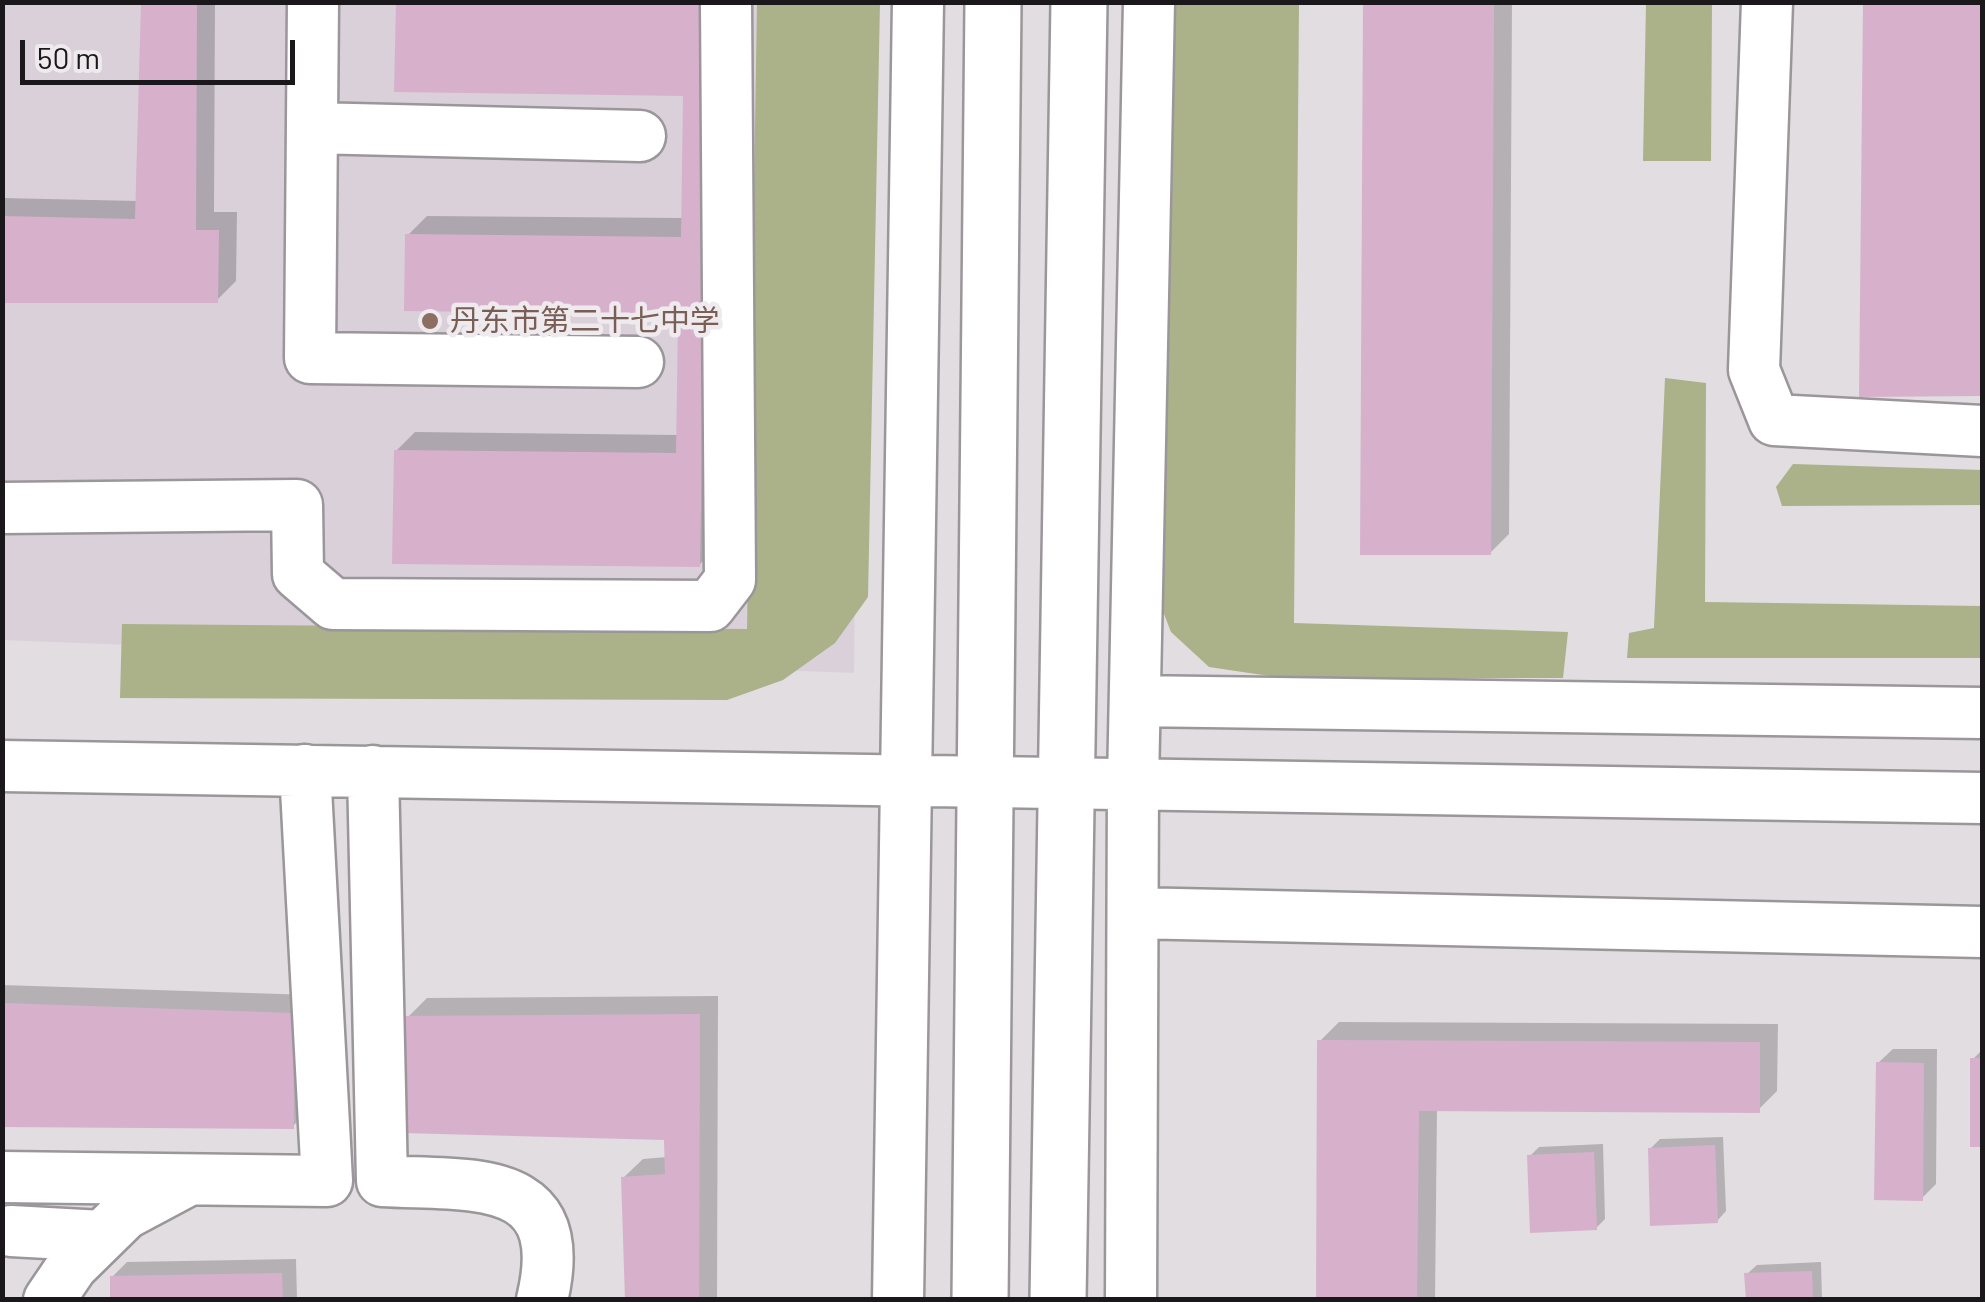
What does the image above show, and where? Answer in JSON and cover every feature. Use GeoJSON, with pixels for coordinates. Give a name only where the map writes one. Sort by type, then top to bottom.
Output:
{"type":"FeatureCollection","features":[{"type":"Feature","properties":{"kind":"main road"},"geometry":{"type":"LineString","coordinates":[[980,1300],[993,2]]}},
{"type":"Feature","properties":{"kind":"main road"},"geometry":{"type":"LineString","coordinates":[[1058,1300],[1078,2]]}},
{"type":"Feature","properties":{"kind":"street"},"geometry":{"type":"LineString","coordinates":[[313,2],[310,358],[638,362]]}},
{"type":"Feature","properties":{"kind":"street"},"geometry":{"type":"LineString","coordinates":[[2,508],[297,505],[298,574],[333,604],[710,606],[730,580],[726,2]]}},
{"type":"Feature","properties":{"kind":"street"},"geometry":{"type":"LineString","coordinates":[[898,1300],[918,2]]}},
{"type":"Feature","properties":{"kind":"street"},"geometry":{"type":"LineString","coordinates":[[1132,1300],[1134,701],[1149,2]]}},
{"type":"Feature","properties":{"kind":"street"},"geometry":{"type":"LineString","coordinates":[[1767,2],[1754,370],[1774,420],[1982,431]]}},
{"type":"Feature","properties":{"kind":"street"},"geometry":{"type":"LineString","coordinates":[[312,128],[640,136]]}},
{"type":"Feature","properties":{"kind":"street"},"geometry":{"type":"LineString","coordinates":[[1134,701],[1982,713]]}},
{"type":"Feature","properties":{"kind":"street"},"geometry":{"type":"LineString","coordinates":[[2,766],[1982,798]]}},
{"type":"Feature","properties":{"kind":"street"},"geometry":{"type":"LineString","coordinates":[[305,770],[327,1181]]}},
{"type":"Feature","properties":{"kind":"street"},"geometry":{"type":"LineString","coordinates":[[373,772],[382,1180]]}},
{"type":"Feature","properties":{"kind":"street"},"geometry":{"type":"LineString","coordinates":[[1132,913],[1982,932]]}},
{"type":"Feature","properties":{"kind":"street"},"geometry":{"type":"LineString","coordinates":[[2,1177],[382,1180],[487,1186],[524,1200],[548,1236],[548,1274],[542,1300]]}},
{"type":"Feature","properties":{"kind":"street"},"geometry":{"type":"LineString","coordinates":[[49,1300],[72,1266],[125,1214],[190,1180]]}},
{"type":"Feature","properties":{"kind":"street"},"geometry":{"type":"LineString","coordinates":[[11,1231],[102,1236]]}},
{"type":"Feature","properties":{"kind":"shaded area","name":"丹东市第二十七中学"},"geometry":{"type":"Polygon","coordinates":[[[3,3],[860,3],[854,673],[3,640],[3,3]]]}},
{"type":"Feature","properties":{"kind":"green space"},"geometry":{"type":"Polygon","coordinates":[[[757,3],[880,3],[868,597],[835,643],[783,680],[727,700],[120,698],[122,624],[747,629],[757,3]]]}},
{"type":"Feature","properties":{"kind":"green space"},"geometry":{"type":"Polygon","coordinates":[[[1167,3],[1299,3],[1294,623],[1568,632],[1563,678],[1283,678],[1209,667],[1171,632],[1152,583],[1167,3]]]}},
{"type":"Feature","properties":{"kind":"green space"},"geometry":{"type":"Polygon","coordinates":[[[1646,3],[1712,3],[1711,161],[1643,161],[1646,3]]]}},
{"type":"Feature","properties":{"kind":"green space"},"geometry":{"type":"Polygon","coordinates":[[[1665,378],[1706,383],[1705,602],[1982,606],[1982,658],[1627,658],[1629,633],[1654,628],[1665,378]]]}},
{"type":"Feature","properties":{"kind":"green space"},"geometry":{"type":"Polygon","coordinates":[[[1793,464],[1982,470],[1982,505],[1782,506],[1776,487],[1793,464]]]}},
{"type":"Feature","properties":{"kind":"building"},"geometry":{"type":"Polygon","coordinates":[[[141,2],[197,2],[196,230],[219,230],[218,303],[2,303],[2,216],[135,219],[141,2]]]}},
{"type":"Feature","properties":{"kind":"building"},"geometry":{"type":"Polygon","coordinates":[[[396,2],[709,2],[700,567],[392,564],[394,450],[676,453],[678,315],[404,311],[405,234],[681,237],[683,96],[394,92],[396,2]]]}},
{"type":"Feature","properties":{"kind":"building"},"geometry":{"type":"Polygon","coordinates":[[[1363,2],[1494,2],[1491,555],[1360,555],[1363,2]]]}},
{"type":"Feature","properties":{"kind":"building"},"geometry":{"type":"Polygon","coordinates":[[[1863,2],[1982,2],[1982,396],[1859,397],[1863,2]]]}},
{"type":"Feature","properties":{"kind":"building"},"geometry":{"type":"Polygon","coordinates":[[[2,1003],[293,1013],[294,1129],[2,1127],[2,1003]]]}},
{"type":"Feature","properties":{"kind":"building"},"geometry":{"type":"Polygon","coordinates":[[[700,1014],[699,1300],[625,1300],[621,1177],[665,1174],[664,1140],[402,1133],[405,1016],[700,1014]]]}},
{"type":"Feature","properties":{"kind":"building"},"geometry":{"type":"Polygon","coordinates":[[[1317,1040],[1760,1042],[1760,1113],[1419,1111],[1417,1300],[1316,1300],[1317,1040]]]}},
{"type":"Feature","properties":{"kind":"building"},"geometry":{"type":"Polygon","coordinates":[[[1970,1058],[1982,1058],[1982,1147],[1970,1147],[1970,1058]]]}},
{"type":"Feature","properties":{"kind":"building"},"geometry":{"type":"Polygon","coordinates":[[[1876,1062],[1924,1063],[1923,1201],[1874,1200],[1876,1062]]]}},
{"type":"Feature","properties":{"kind":"building"},"geometry":{"type":"Polygon","coordinates":[[[1715,1145],[1718,1223],[1650,1226],[1648,1148],[1715,1145]]]}},
{"type":"Feature","properties":{"kind":"building"},"geometry":{"type":"Polygon","coordinates":[[[1594,1152],[1597,1230],[1530,1233],[1527,1155],[1594,1152]]]}},
{"type":"Feature","properties":{"kind":"building"},"geometry":{"type":"Polygon","coordinates":[[[1812,1271],[1813,1300],[1746,1300],[1744,1273],[1812,1271]]]}},
{"type":"Feature","properties":{"kind":"building"},"geometry":{"type":"Polygon","coordinates":[[[282,1273],[283,1300],[110,1300],[110,1276],[282,1273]]]}},
{"type":"Feature","properties":{"kind":"place","name":"丹东市第二十七中学"},"geometry":{"type":"Point","coordinates":[430,321]}}]}
